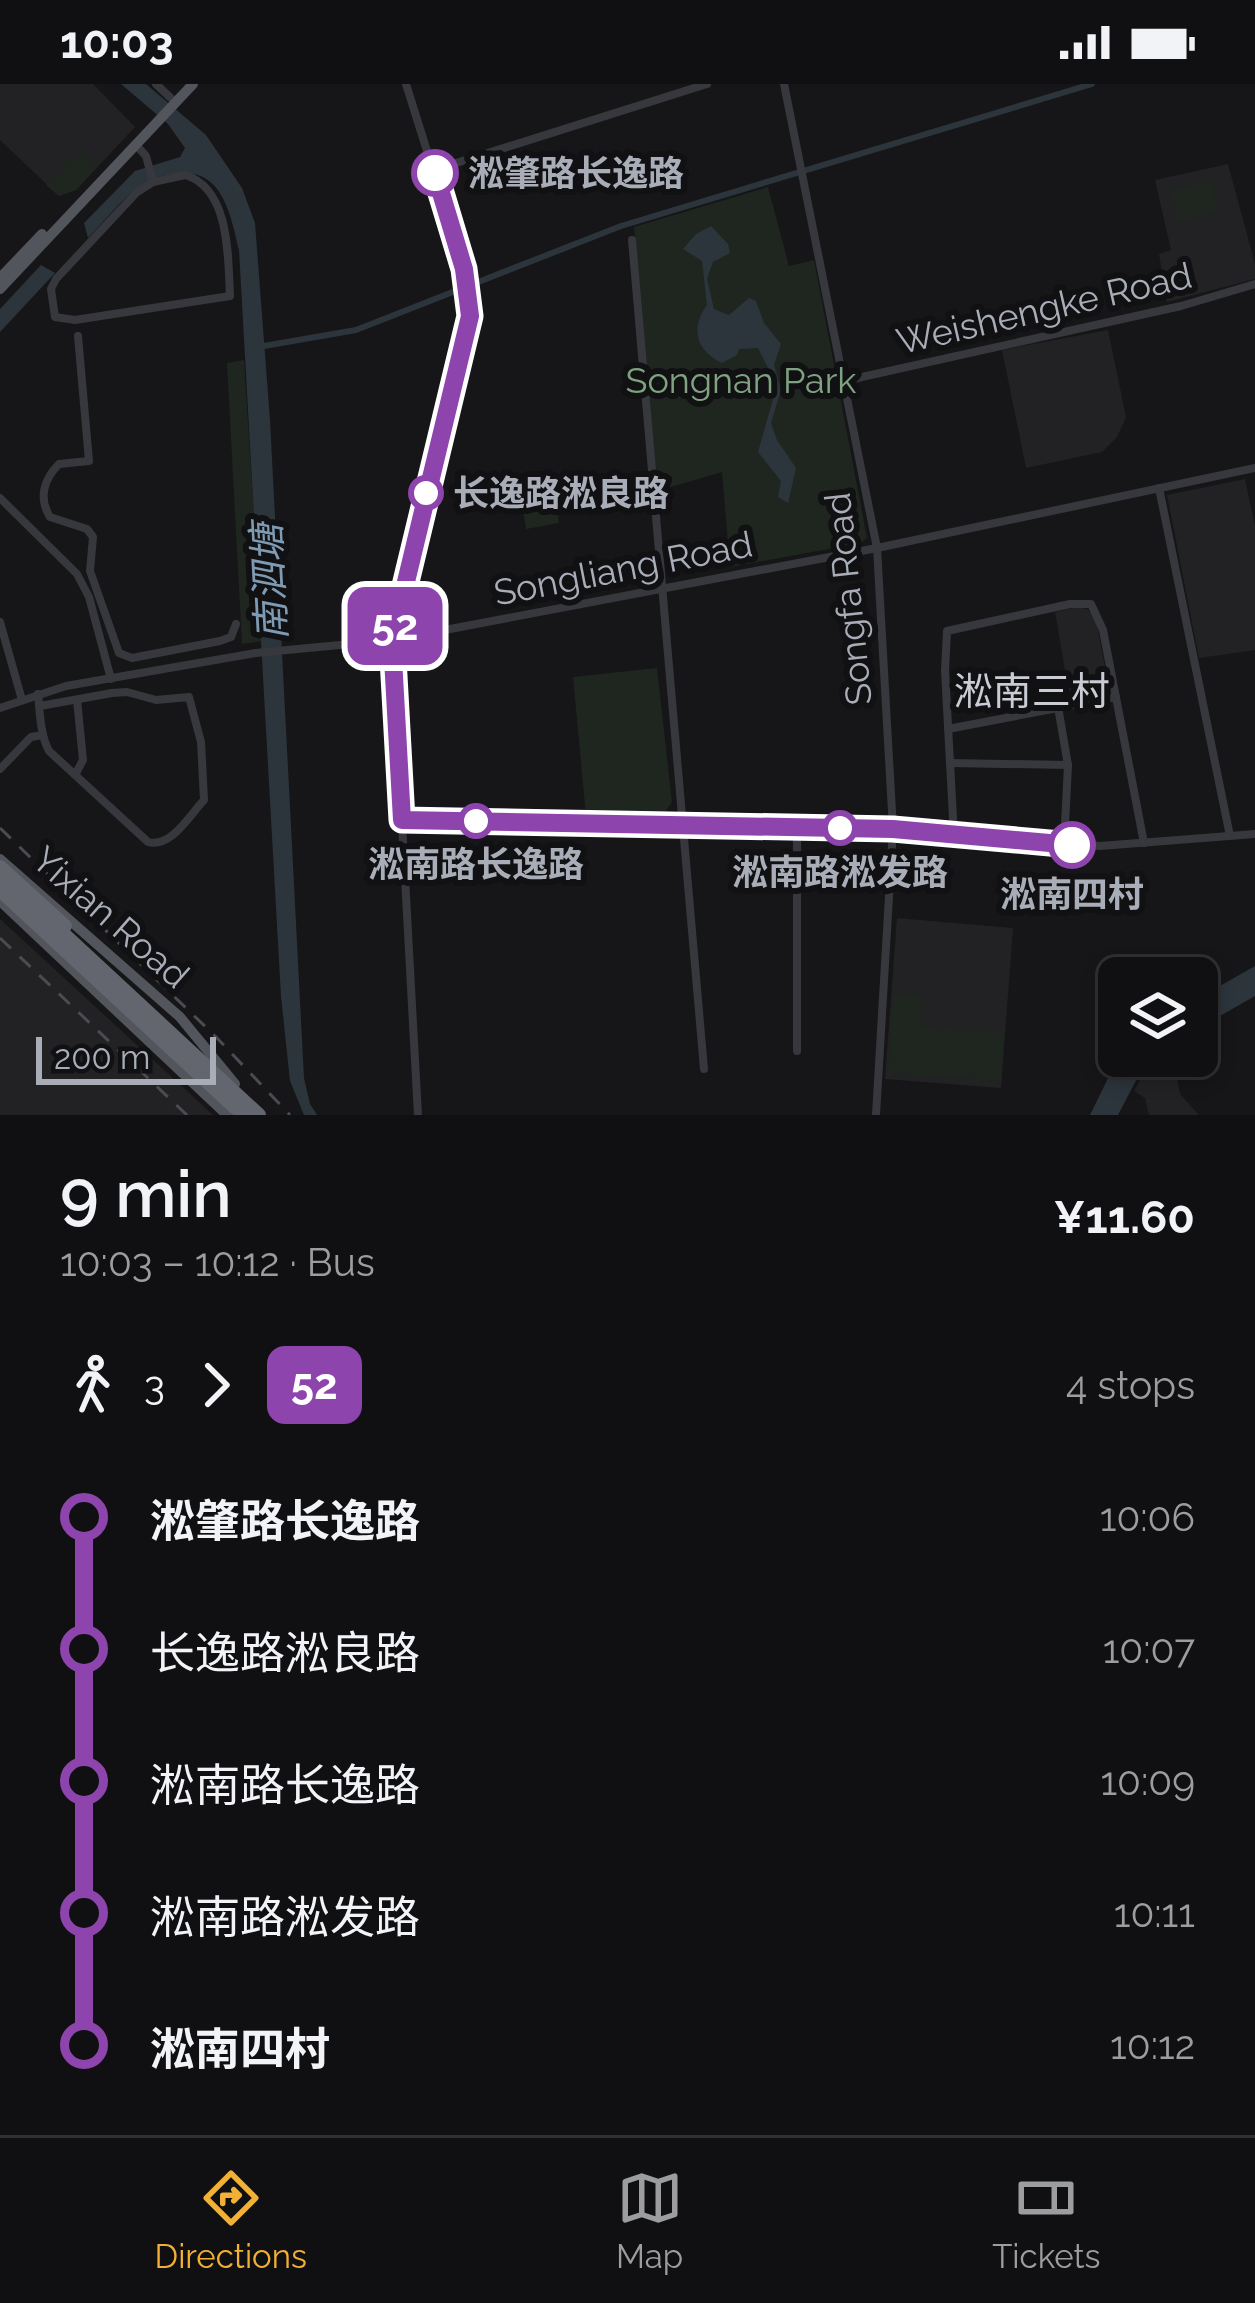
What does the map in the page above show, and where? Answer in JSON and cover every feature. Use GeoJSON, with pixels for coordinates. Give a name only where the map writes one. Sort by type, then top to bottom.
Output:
{"type":"FeatureCollection","features":[{"type":"Feature","properties":{"kind":"highway"},"geometry":{"type":"LineString","coordinates":[[0,870],[227,1077]]}},
{"type":"Feature","properties":{"kind":"highway"},"geometry":{"type":"LineString","coordinates":[[0,870],[259,1115]]}},
{"type":"Feature","properties":{"kind":"highway"},"geometry":{"type":"LineString","coordinates":[[0,890],[243,1115]]}},
{"type":"Feature","properties":{"kind":"main road"},"geometry":{"type":"LineString","coordinates":[[0,289],[193,84]]}},
{"type":"Feature","properties":{"kind":"main road"},"geometry":{"type":"LineString","coordinates":[[0,278],[97,183]]}},
{"type":"Feature","properties":{"kind":"main road","name":"Yixian Road"},"geometry":{"type":"LineString","coordinates":[[0,870],[177,1044],[227,1077]]}},
{"type":"Feature","properties":{"kind":"main road","name":"Yixian Road"},"geometry":{"type":"LineString","coordinates":[[0,870],[180,1017],[227,1077],[268,1115]]}},
{"type":"Feature","properties":{"kind":"main road","name":"Yixian Road"},"geometry":{"type":"LineString","coordinates":[[0,901],[227,1115]]}},
{"type":"Feature","properties":{"kind":"street"},"geometry":{"type":"LineString","coordinates":[[156,84],[172,105]]}},
{"type":"Feature","properties":{"kind":"street"},"geometry":{"type":"LineString","coordinates":[[406,84],[466,278],[470,316],[392,640],[418,1115]]}},
{"type":"Feature","properties":{"kind":"street"},"geometry":{"type":"LineString","coordinates":[[434,170],[707,84]]}},
{"type":"Feature","properties":{"kind":"street","name":"Songfa Road"},"geometry":{"type":"LineString","coordinates":[[784,84],[877,548],[893,829],[876,1115]]}},
{"type":"Feature","properties":{"kind":"street"},"geometry":{"type":"LineString","coordinates":[[133,145],[145,159],[150,180]]}},
{"type":"Feature","properties":{"kind":"street"},"geometry":{"type":"LineString","coordinates":[[184,176],[199,179],[209,190],[227,247],[230,296],[75,320],[55,317],[51,289],[56,279],[150,180],[184,176]]}},
{"type":"Feature","properties":{"kind":"street"},"geometry":{"type":"LineString","coordinates":[[632,240],[704,1069]]}},
{"type":"Feature","properties":{"kind":"street","name":"Weishengke Road"},"geometry":{"type":"LineString","coordinates":[[844,381],[1181,307],[1255,284]]}},
{"type":"Feature","properties":{"kind":"street"},"geometry":{"type":"LineString","coordinates":[[48,514],[43,491],[50,473],[59,464],[89,461],[78,336]]}},
{"type":"Feature","properties":{"kind":"street","name":"Songliang Road"},"geometry":{"type":"LineString","coordinates":[[0,708],[38,694],[111,679],[256,653],[392,640],[877,548],[1255,468]]}},
{"type":"Feature","properties":{"kind":"street"},"geometry":{"type":"LineString","coordinates":[[1160,488],[1230,836]]}},
{"type":"Feature","properties":{"kind":"street"},"geometry":{"type":"LineString","coordinates":[[0,499],[77,574],[89,597],[111,679]]}},
{"type":"Feature","properties":{"kind":"street"},"geometry":{"type":"LineString","coordinates":[[33,529],[48,514]]}},
{"type":"Feature","properties":{"kind":"street"},"geometry":{"type":"LineString","coordinates":[[48,514],[87,529],[93,537],[90,571],[119,653],[132,658],[220,641],[231,637],[236,624]]}},
{"type":"Feature","properties":{"kind":"street"},"geometry":{"type":"LineString","coordinates":[[954,836],[947,631],[1070,604],[1091,604],[1100,617],[1144,843]]}},
{"type":"Feature","properties":{"kind":"street"},"geometry":{"type":"LineString","coordinates":[[0,622],[22,700]]}},
{"type":"Feature","properties":{"kind":"street"},"geometry":{"type":"LineString","coordinates":[[38,694],[43,735],[49,751],[152,844],[166,841],[205,797],[201,742],[189,697],[156,700],[127,692],[40,706]]}},
{"type":"Feature","properties":{"kind":"street"},"geometry":{"type":"LineString","coordinates":[[948,729],[1116,697]]}},
{"type":"Feature","properties":{"kind":"street"},"geometry":{"type":"LineString","coordinates":[[75,775],[83,760],[76,700]]}},
{"type":"Feature","properties":{"kind":"street"},"geometry":{"type":"LineString","coordinates":[[1058,707],[1068,765],[1064,844]]}},
{"type":"Feature","properties":{"kind":"street"},"geometry":{"type":"LineString","coordinates":[[0,770],[32,737],[43,735]]}},
{"type":"Feature","properties":{"kind":"street"},"geometry":{"type":"LineString","coordinates":[[950,763],[1068,765]]}},
{"type":"Feature","properties":{"kind":"street"},"geometry":{"type":"LineString","coordinates":[[402,820],[893,829],[1064,844],[1255,834]]}},
{"type":"Feature","properties":{"kind":"street"},"geometry":{"type":"LineString","coordinates":[[797,827],[797,1051]]}},
{"type":"Feature","properties":{"kind":"shaded area"},"geometry":{"type":"Polygon","coordinates":[[[0,84],[93,84],[135,127],[76,190],[59,196],[0,140],[0,84]]]}},
{"type":"Feature","properties":{"kind":"shaded area"},"geometry":{"type":"Polygon","coordinates":[[[1228,164],[1255,279],[1167,302],[1159,254],[1171,250],[1155,180],[1228,164]]]}},
{"type":"Feature","properties":{"kind":"shaded area"},"geometry":{"type":"Polygon","coordinates":[[[1108,330],[1126,417],[1117,437],[1102,452],[1026,468],[1002,350],[1108,330]]]}},
{"type":"Feature","properties":{"kind":"shaded area"},"geometry":{"type":"Polygon","coordinates":[[[1245,479],[1255,526],[1255,650],[1199,658],[1167,495],[1245,479]]]}},
{"type":"Feature","properties":{"kind":"shaded area"},"geometry":{"type":"Polygon","coordinates":[[[1087,609],[1096,619],[1110,693],[1070,700],[1055,612],[1087,609]]]}},
{"type":"Feature","properties":{"kind":"shaded area"},"geometry":{"type":"Polygon","coordinates":[[[897,918],[1013,928],[1001,1088],[885,1079],[897,918]]]}},
{"type":"Feature","properties":{"kind":"shaded area"},"geometry":{"type":"Polygon","coordinates":[[[0,919],[213,1115],[0,1115],[0,919]]]}},
{"type":"Feature","properties":{"kind":"shaded area"},"geometry":{"type":"Polygon","coordinates":[[[1142,1077],[1177,1077],[1180,1094],[1199,1115],[1149,1115],[1145,1098],[1134,1091],[1142,1077]]]}},
{"type":"Feature","properties":{"kind":"green space"},"geometry":{"type":"Polygon","coordinates":[[[80,151],[97,167],[76,190],[59,196],[46,185],[80,151]]]}},
{"type":"Feature","properties":{"kind":"green space"},"geometry":{"type":"Polygon","coordinates":[[[1212,181],[1218,213],[1177,221],[1171,189],[1212,181]]]}},
{"type":"Feature","properties":{"kind":"green space","name":"Songnan Park"},"geometry":{"type":"Polygon","coordinates":[[[768,187],[789,266],[814,260],[867,538],[861,543],[730,567],[722,472],[657,491],[634,227],[768,187]]]}},
{"type":"Feature","properties":{"kind":"green space"},"geometry":{"type":"Polygon","coordinates":[[[244,360],[262,641],[242,644],[227,363],[244,360]]]}},
{"type":"Feature","properties":{"kind":"green space"},"geometry":{"type":"Polygon","coordinates":[[[553,486],[559,523],[526,529],[520,492],[553,486]]]}},
{"type":"Feature","properties":{"kind":"green space"},"geometry":{"type":"Polygon","coordinates":[[[657,668],[672,802],[663,815],[586,816],[573,677],[657,668]]]}},
{"type":"Feature","properties":{"kind":"green space"},"geometry":{"type":"Polygon","coordinates":[[[893,993],[922,995],[921,1028],[1004,1033],[1001,1081],[888,1073],[893,993]]]}},
{"type":"Feature","properties":{"kind":"water","name":"南泗塘"},"geometry":{"type":"Polygon","coordinates":[[[121,84],[146,84],[206,135],[242,188],[255,223],[270,420],[304,1078],[317,1115],[304,1115],[290,1081],[281,996],[239,250],[222,196],[205,178],[192,174],[145,182],[88,238],[84,223],[135,171],[180,157],[185,148],[168,124],[121,84]]]}},
{"type":"Feature","properties":{"kind":"water"},"geometry":{"type":"Polygon","coordinates":[[[711,226],[730,253],[713,262],[707,279],[714,309],[729,315],[749,298],[756,301],[764,323],[781,344],[774,365],[781,390],[771,423],[796,468],[788,503],[778,497],[781,481],[758,452],[775,382],[758,348],[739,349],[722,363],[706,352],[698,338],[707,305],[702,261],[683,249],[711,226]]]}},
{"type":"Feature","properties":{"kind":"water"},"geometry":{"type":"Polygon","coordinates":[[[41,265],[55,273],[0,332],[0,309],[41,265]]]}},
{"type":"Feature","properties":{"kind":"water"},"geometry":{"type":"Polygon","coordinates":[[[1255,966],[1255,996],[1218,1017],[1218,987],[1255,966]]]}},
{"type":"Feature","properties":{"kind":"water"},"geometry":{"type":"Polygon","coordinates":[[[1109,1077],[1138,1077],[1118,1115],[1090,1115],[1109,1077]]]}},
{"type":"Feature","properties":{"kind":"waterway"},"geometry":{"type":"LineString","coordinates":[[258,347],[356,330],[621,226],[1092,84]]}},
{"type":"Feature","properties":{"kind":"railway"},"geometry":{"type":"LineString","coordinates":[[0,828],[290,1115]]}},
{"type":"Feature","properties":{"kind":"railway"},"geometry":{"type":"LineString","coordinates":[[0,938],[187,1115]]}},
{"type":"Feature","properties":{"kind":"bus line","name":"52"},"geometry":{"type":"LineString","coordinates":[[435,173],[464,269],[470,316],[392,640],[402,820],[893,829],[1072,845]]}},
{"type":"Feature","properties":{"kind":"place","name":"淞肇路长逸路"},"geometry":{"type":"Point","coordinates":[435,173]}},
{"type":"Feature","properties":{"kind":"place","name":"长逸路淞良路"},"geometry":{"type":"Point","coordinates":[426,493]}},
{"type":"Feature","properties":{"kind":"place","name":"淞南路长逸路"},"geometry":{"type":"Point","coordinates":[476,821]}},
{"type":"Feature","properties":{"kind":"place","name":"淞南路淞发路"},"geometry":{"type":"Point","coordinates":[840,828]}},
{"type":"Feature","properties":{"kind":"place","name":"淞南四村"},"geometry":{"type":"Point","coordinates":[1072,845]}},
{"type":"Feature","properties":{"kind":"district","name":"淞南三村"},"geometry":{"type":"Point","coordinates":[1032,691]}}]}
